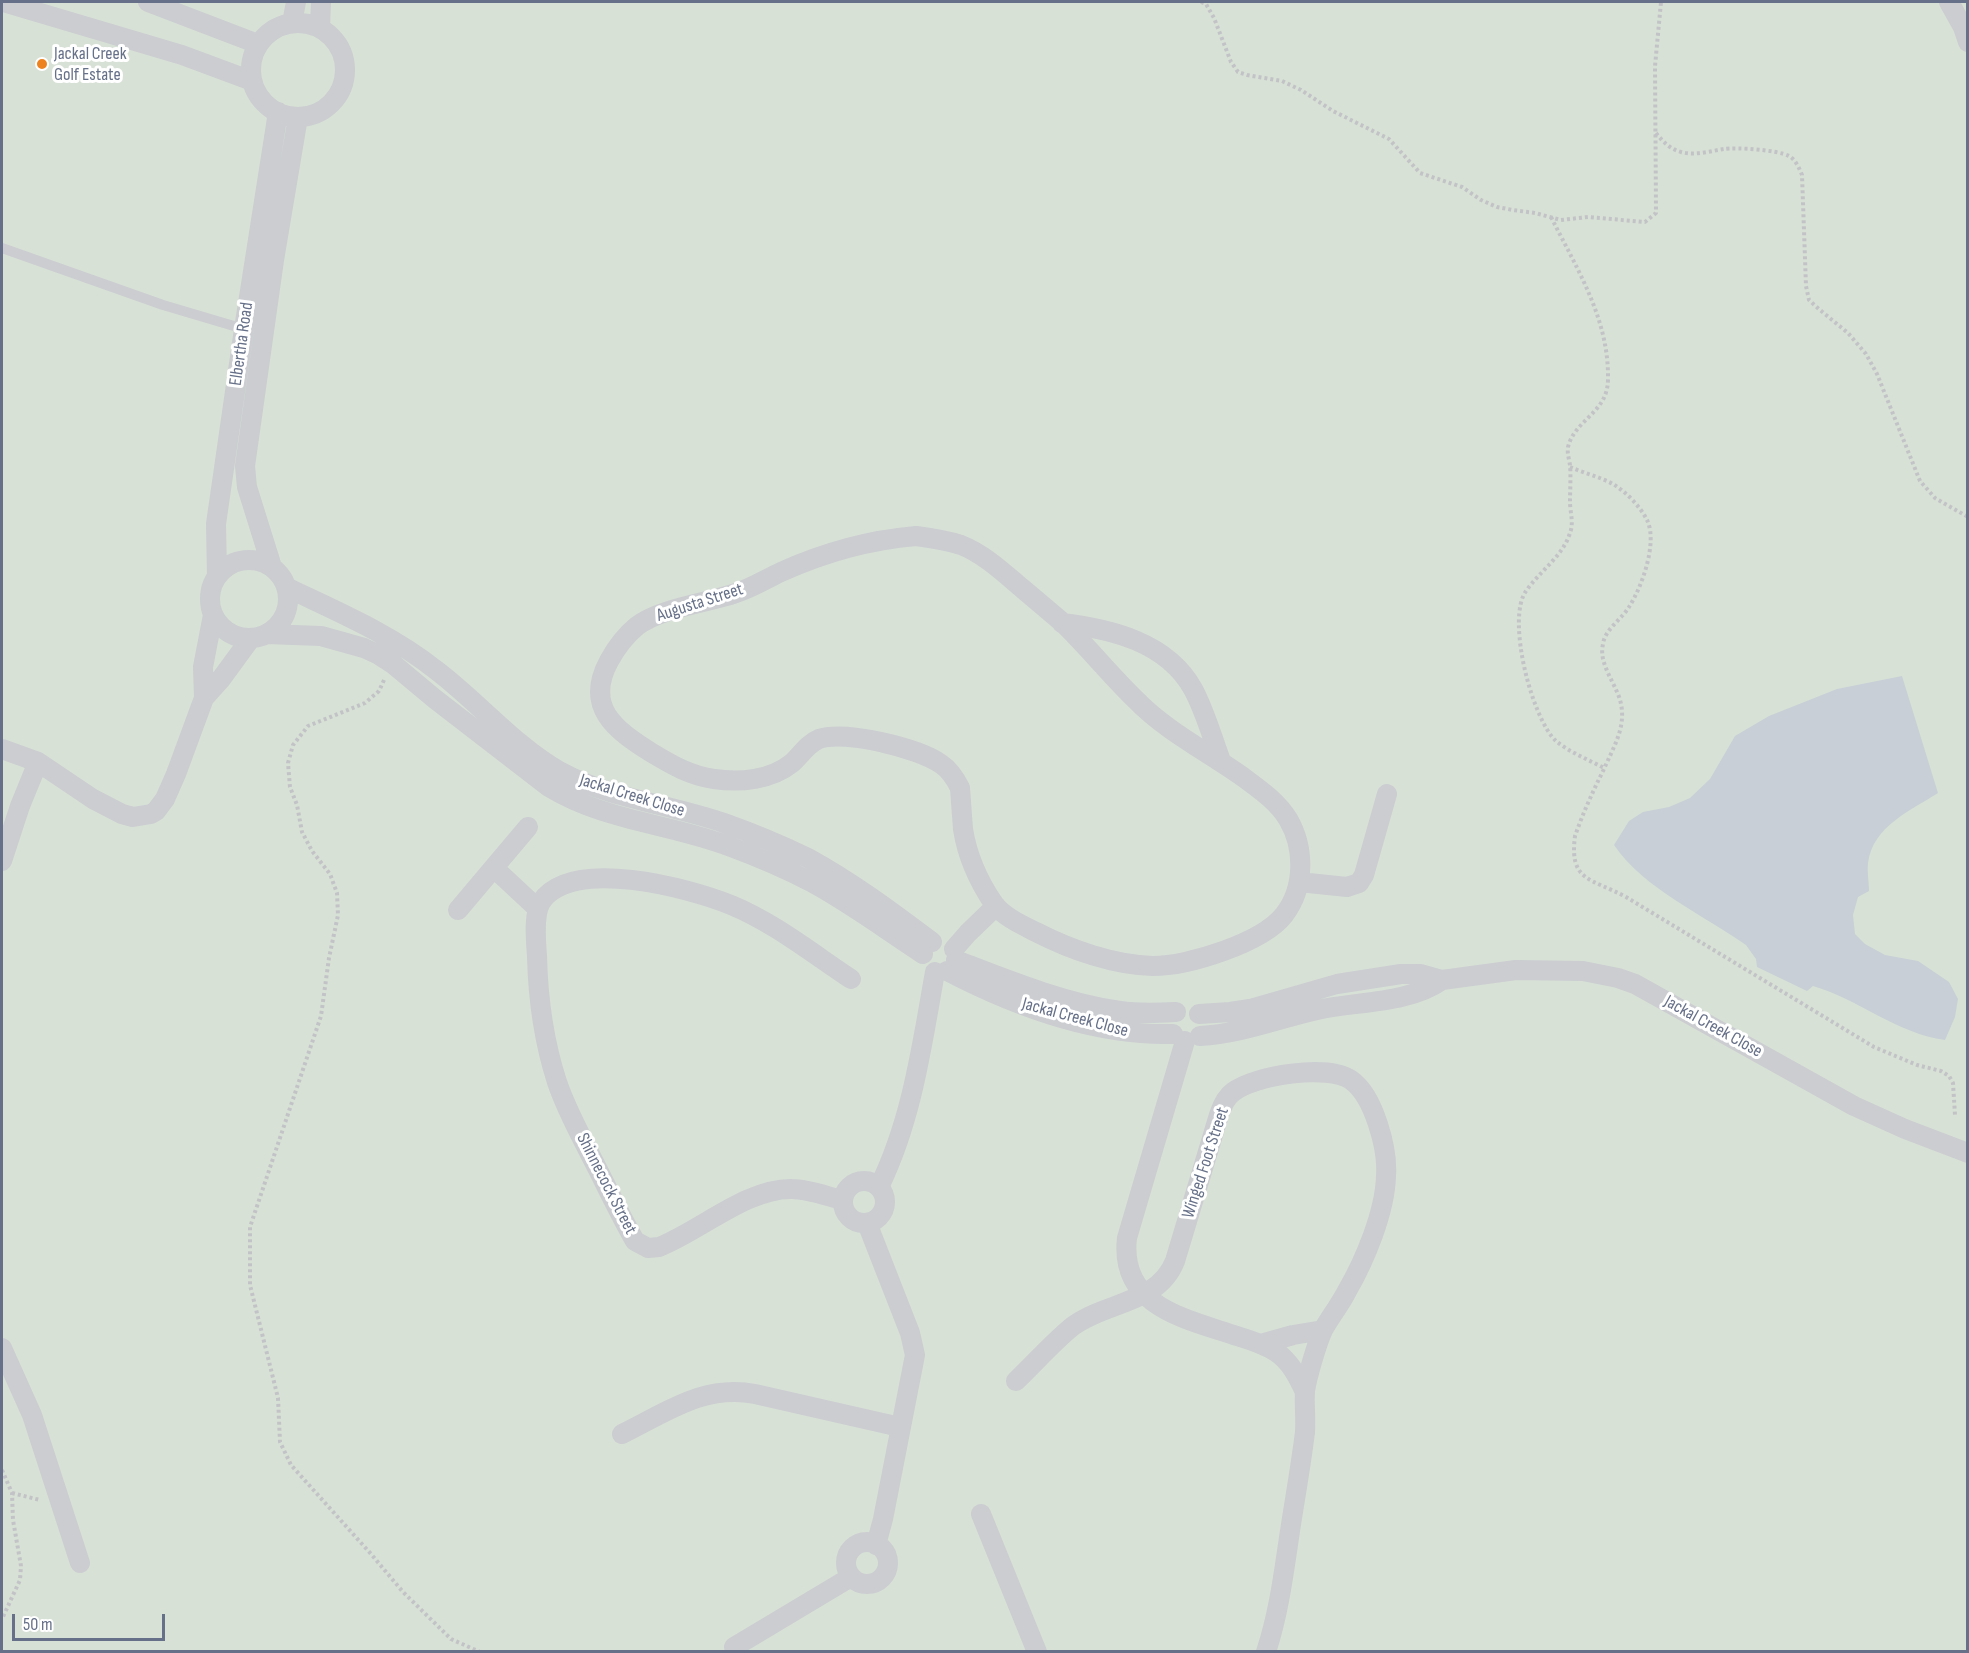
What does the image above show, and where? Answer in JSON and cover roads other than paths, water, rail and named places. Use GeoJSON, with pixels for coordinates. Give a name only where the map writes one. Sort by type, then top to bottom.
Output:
{"type":"FeatureCollection","features":[{"type":"Feature","properties":{"kind":"street"},"geometry":{"type":"LineString","coordinates":[[3,2],[182,55],[252,81]]}},
{"type":"Feature","properties":{"kind":"street"},"geometry":{"type":"LineString","coordinates":[[148,2],[258,44]]}},
{"type":"Feature","properties":{"kind":"street"},"geometry":{"type":"LineString","coordinates":[[292,23],[296,2]]}},
{"type":"Feature","properties":{"kind":"street"},"geometry":{"type":"LineString","coordinates":[[321,2],[321,28]]}},
{"type":"Feature","properties":{"kind":"street"},"geometry":{"type":"LineString","coordinates":[[1949,2],[1963,27],[1968,42]]}},
{"type":"Feature","properties":{"kind":"street"},"geometry":{"type":"LineString","coordinates":[[292,23],[306,23],[321,28],[333,38],[341,51],[345,66],[344,82],[338,96],[327,108],[313,115],[298,117],[268,107],[258,95],[252,81],[250,68],[258,44],[267,34],[292,23]]}},
{"type":"Feature","properties":{"kind":"street","name":"Elbertha Road"},"geometry":{"type":"LineString","coordinates":[[217,576],[216,524],[278,112]]}},
{"type":"Feature","properties":{"kind":"street","name":"Elbertha Road"},"geometry":{"type":"LineString","coordinates":[[272,567],[248,487],[245,466],[274,260],[298,117]]}},
{"type":"Feature","properties":{"kind":"street","name":"Augusta Street"},"geometry":{"type":"LineString","coordinates":[[916,536],[961,545],[981,556],[1062,623],[1143,707],[1260,789],[1288,819],[1299,851],[1299,882],[1292,902],[1283,916],[1265,931],[1220,952],[1174,964],[1153,966],[1130,964],[1079,951],[1048,939],[1009,917],[996,906],[972,864],[967,846],[960,788],[942,765],[930,758],[897,747],[854,738],[832,737],[813,742],[793,762],[772,774],[734,781],[714,779],[694,775],[672,765],[620,731],[603,710],[600,699],[603,671],[631,631],[643,621],[660,614],[737,593],[808,561],[888,538],[916,536]]}},
{"type":"Feature","properties":{"kind":"street"},"geometry":{"type":"LineString","coordinates":[[248,560],[272,567],[286,587],[288,598],[282,619],[275,628],[258,636],[239,637],[228,632],[213,615],[210,602],[211,589],[217,576],[231,565],[248,560]]}},
{"type":"Feature","properties":{"kind":"street","name":"Jackal Creek Close"},"geometry":{"type":"LineString","coordinates":[[286,587],[376,630],[412,652],[526,747],[558,770],[598,788],[722,822],[807,858],[864,892],[928,948]]}},
{"type":"Feature","properties":{"kind":"street"},"geometry":{"type":"LineString","coordinates":[[2,749],[38,762],[122,814],[133,817],[156,811],[165,799],[176,774],[204,698],[204,659],[213,615]]}},
{"type":"Feature","properties":{"kind":"street","name":"Augusta Street"},"geometry":{"type":"LineString","coordinates":[[1062,623],[1117,634],[1142,642],[1160,652],[1183,674],[1192,688],[1221,761]]}},
{"type":"Feature","properties":{"kind":"street"},"geometry":{"type":"LineString","coordinates":[[204,698],[258,636]]}},
{"type":"Feature","properties":{"kind":"street","name":"Jackal Creek Close"},"geometry":{"type":"LineString","coordinates":[[258,636],[321,636],[364,648],[393,664],[435,699],[566,798],[602,811],[732,847],[810,882],[928,948]]}},
{"type":"Feature","properties":{"kind":"street"},"geometry":{"type":"LineString","coordinates":[[2,861],[20,806],[38,762]]}},
{"type":"Feature","properties":{"kind":"street"},"geometry":{"type":"LineString","coordinates":[[1299,882],[1347,887],[1359,883],[1364,875],[1388,794]]}},
{"type":"Feature","properties":{"kind":"street"},"geometry":{"type":"LineString","coordinates":[[458,910],[528,827]]}},
{"type":"Feature","properties":{"kind":"street"},"geometry":{"type":"LineString","coordinates":[[494,868],[538,909],[549,894],[558,887],[587,878],[642,882],[677,888],[732,906],[775,929],[851,979]]}},
{"type":"Feature","properties":{"kind":"street"},"geometry":{"type":"LineString","coordinates":[[948,963],[968,933],[996,906]]}},
{"type":"Feature","properties":{"kind":"street","name":"Shinnecock Street"},"geometry":{"type":"LineString","coordinates":[[538,909],[537,963],[552,1064],[566,1106],[635,1241],[648,1248],[659,1247],[746,1201],[784,1189],[795,1188],[842,1200]]}},
{"type":"Feature","properties":{"kind":"street"},"geometry":{"type":"LineString","coordinates":[[879,1187],[895,1152],[908,1110],[948,963],[952,945],[942,940],[928,948],[926,965],[948,963]]}},
{"type":"Feature","properties":{"kind":"street","name":"Jackal Creek Close"},"geometry":{"type":"LineString","coordinates":[[948,963],[1090,1005],[1143,1014],[1176,1012]]}},
{"type":"Feature","properties":{"kind":"street","name":"Jackal Creek Close"},"geometry":{"type":"LineString","coordinates":[[948,963],[990,993],[1070,1020],[1122,1032],[1186,1037],[1240,1032],[1330,1007],[1412,995],[1442,980]]}},
{"type":"Feature","properties":{"kind":"street","name":"Jackal Creek Close"},"geometry":{"type":"LineString","coordinates":[[1199,1014],[1250,1009],[1323,987],[1401,974],[1421,974],[1442,980],[1516,970],[1583,971],[1602,974],[1635,984],[1876,1117],[1968,1153]]}},
{"type":"Feature","properties":{"kind":"street"},"geometry":{"type":"LineString","coordinates":[[1186,1037],[1170,1023],[1176,1012],[1188,1008],[1199,1014],[1203,1024],[1186,1037],[1127,1238],[1125,1252],[1129,1271],[1147,1299],[1179,1316],[1273,1350],[1288,1363],[1305,1392]]}},
{"type":"Feature","properties":{"kind":"street","name":"Winged Foot Street"},"geometry":{"type":"LineString","coordinates":[[1017,1381],[1073,1327],[1097,1313],[1144,1295],[1163,1282],[1172,1269],[1214,1129],[1222,1106],[1229,1096],[1244,1085],[1274,1077],[1317,1072],[1334,1073],[1349,1078],[1357,1084],[1366,1099],[1383,1144],[1386,1178],[1381,1207],[1367,1248],[1348,1290],[1323,1330],[1305,1392],[1305,1433],[1279,1595],[1266,1652]]}},
{"type":"Feature","properties":{"kind":"street"},"geometry":{"type":"LineString","coordinates":[[861,1180],[871,1181],[879,1187],[885,1199],[883,1212],[879,1217],[867,1223],[860,1223],[849,1218],[842,1206],[842,1200],[845,1191],[852,1184],[861,1180]]}},
{"type":"Feature","properties":{"kind":"street"},"geometry":{"type":"LineString","coordinates":[[867,1223],[910,1333],[916,1362],[876,1545]]}},
{"type":"Feature","properties":{"kind":"street"},"geometry":{"type":"LineString","coordinates":[[1261,1344],[1323,1330]]}},
{"type":"Feature","properties":{"kind":"street"},"geometry":{"type":"LineString","coordinates":[[2,1348],[32,1415],[80,1563]]}},
{"type":"Feature","properties":{"kind":"street"},"geometry":{"type":"LineString","coordinates":[[622,1434],[697,1397],[714,1392],[730,1391],[755,1394],[900,1427]]}},
{"type":"Feature","properties":{"kind":"street"},"geometry":{"type":"LineString","coordinates":[[981,1514],[1037,1652]]}},
{"type":"Feature","properties":{"kind":"street"},"geometry":{"type":"LineString","coordinates":[[862,1543],[876,1545],[884,1551],[888,1564],[883,1577],[870,1584],[863,1584],[851,1577],[846,1569],[846,1561],[848,1553],[854,1546],[862,1543]]}},
{"type":"Feature","properties":{"kind":"street"},"geometry":{"type":"LineString","coordinates":[[734,1647],[851,1577]]}},
{"type":"Feature","properties":{"kind":"lane"},"geometry":{"type":"LineString","coordinates":[[2,249],[163,305],[244,329]]}},
{"type":"Feature","properties":{"kind":"place","name":"Jackal Creek Golf Estate"},"geometry":{"type":"Point","coordinates":[42,64]}}]}
